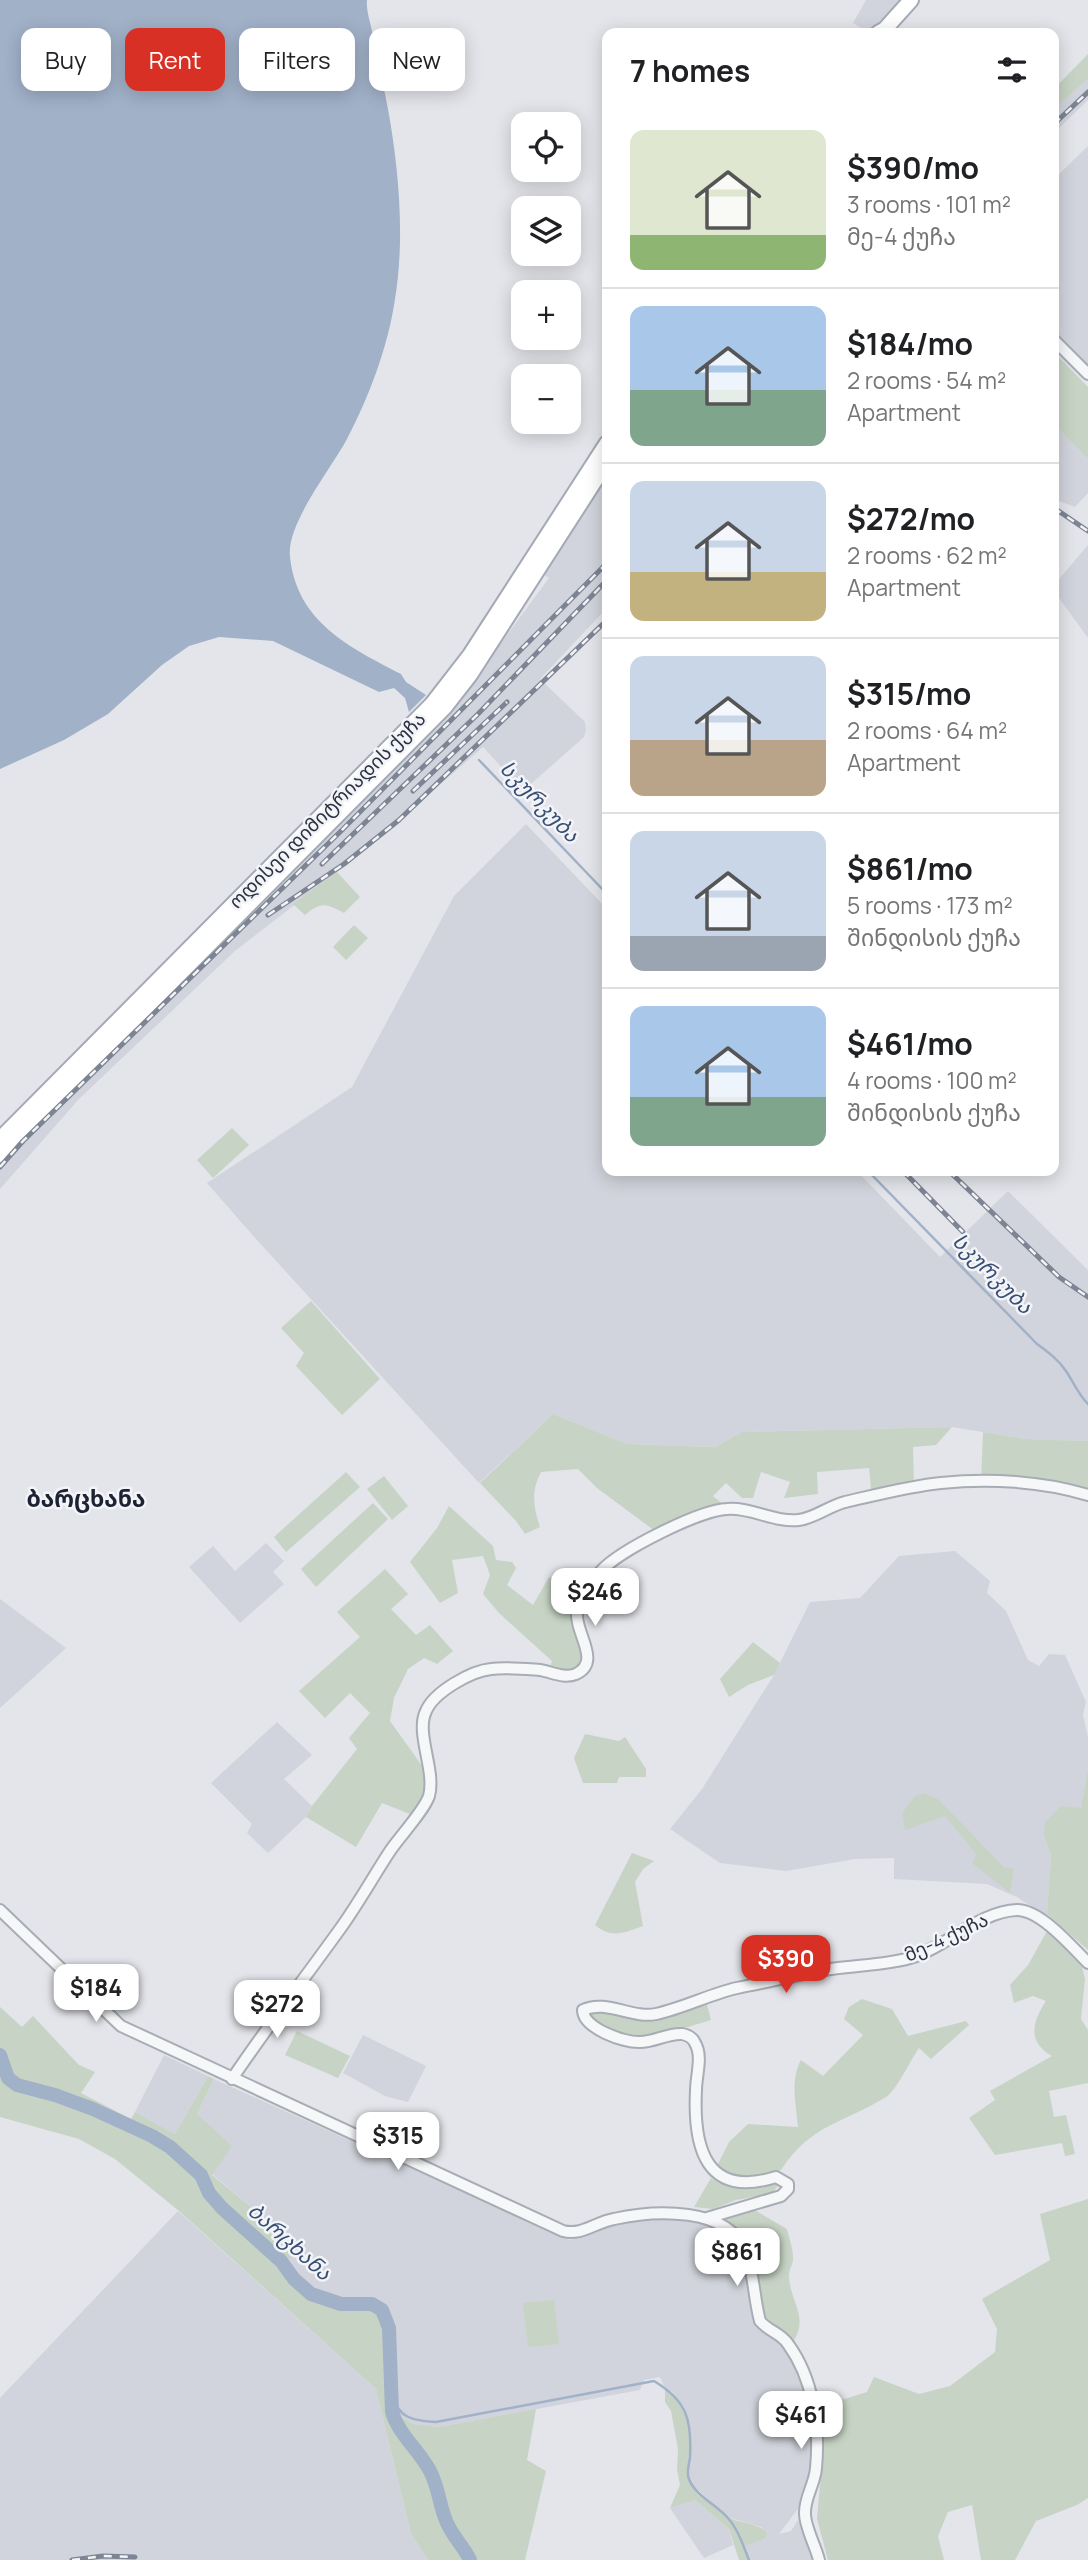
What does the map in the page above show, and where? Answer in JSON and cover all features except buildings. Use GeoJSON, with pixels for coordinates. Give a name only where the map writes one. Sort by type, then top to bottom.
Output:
{"type":"FeatureCollection","features":[{"type":"Feature","properties":{"kind":"main road"},"geometry":{"type":"LineString","coordinates":[[888,28],[911,0]]}},
{"type":"Feature","properties":{"kind":"main road","name":"ოდისეი დიმიტრიადის ქუჩა"},"geometry":{"type":"LineString","coordinates":[[0,1139],[432,704],[470,655],[602,451]]}},
{"type":"Feature","properties":{"kind":"main road","name":"ოდისეი დიმიტრიადის ქუჩა"},"geometry":{"type":"LineString","coordinates":[[0,1155],[445,707],[477,664],[602,470]]}},
{"type":"Feature","properties":{"kind":"street"},"geometry":{"type":"LineString","coordinates":[[1059,345],[1088,374]]}},
{"type":"Feature","properties":{"kind":"street"},"geometry":{"type":"LineString","coordinates":[[232,2079],[341,1927],[428,1797],[430,1777],[425,1711],[443,1690],[491,1669],[539,1670],[559,1675],[580,1672],[589,1655],[578,1626],[580,1603],[601,1570],[621,1553],[708,1512],[728,1508],[800,1520],[845,1502],[954,1482],[1040,1485],[1088,1494]]}},
{"type":"Feature","properties":{"kind":"street"},"geometry":{"type":"LineString","coordinates":[[0,1910],[121,2026],[563,2231],[573,2234],[608,2220],[638,2215],[687,2214],[707,2218],[734,2235],[742,2244],[749,2266],[760,2321],[787,2342],[807,2379],[816,2437],[817,2468],[804,2515],[819,2560]]}},
{"type":"Feature","properties":{"kind":"street","name":"მე-4 ქუჩა"},"geometry":{"type":"LineString","coordinates":[[707,2218],[781,2196],[788,2189],[784,2180],[776,2177],[762,2182],[737,2184],[708,2165],[701,2149],[696,2125],[695,2092],[699,2053],[691,2038],[682,2034],[639,2042],[616,2038],[590,2024],[583,2016],[583,2010],[599,2007],[638,2016],[656,2014],[734,1989],[829,1970],[911,1958],[995,1915],[1016,1910],[1026,1912],[1045,1923],[1088,1963]]}},
{"type":"Feature","properties":{"kind":"shaded area"},"geometry":{"type":"Polygon","coordinates":[[[866,0],[901,1],[872,28],[861,28],[853,23],[866,0]]]}},
{"type":"Feature","properties":{"kind":"shaded area"},"geometry":{"type":"Polygon","coordinates":[[[1088,79],[1088,100],[1059,128],[1059,105],[1088,79]]]}},
{"type":"Feature","properties":{"kind":"shaded area"},"geometry":{"type":"Polygon","coordinates":[[[1088,146],[1088,367],[1059,339],[1059,174],[1088,146]]]}},
{"type":"Feature","properties":{"kind":"shaded area"},"geometry":{"type":"Polygon","coordinates":[[[1059,429],[1088,459],[1088,493],[1075,507],[1059,501],[1059,429]]]}},
{"type":"Feature","properties":{"kind":"shaded area"},"geometry":{"type":"Polygon","coordinates":[[[602,480],[602,613],[540,679],[585,722],[584,737],[523,791],[483,747],[363,852],[235,951],[79,1099],[0,1189],[0,1164],[26,1134],[455,705],[549,578],[541,573],[602,480]]]}},
{"type":"Feature","properties":{"kind":"shaded area"},"geometry":{"type":"Polygon","coordinates":[[[1088,545],[1088,638],[1059,598],[1059,579],[1088,545]]]}},
{"type":"Feature","properties":{"kind":"shaded area"},"geometry":{"type":"Polygon","coordinates":[[[526,824],[602,904],[602,1176],[862,1176],[940,1257],[1008,1191],[1088,1270],[1088,1441],[1025,1439],[952,1427],[742,1432],[715,1447],[627,1444],[553,1414],[479,1483],[207,1183],[352,1087],[454,896],[526,824]]]}},
{"type":"Feature","properties":{"kind":"shaded area"},"geometry":{"type":"Polygon","coordinates":[[[266,1543],[284,1561],[273,1572],[284,1584],[240,1623],[189,1567],[213,1546],[235,1571],[266,1543]]]}},
{"type":"Feature","properties":{"kind":"shaded area"},"geometry":{"type":"Polygon","coordinates":[[[955,1551],[990,1581],[987,1593],[1006,1611],[1028,1660],[1039,1666],[1049,1654],[1065,1655],[1086,1702],[1083,1715],[1088,1737],[1088,1768],[1081,1808],[1044,1836],[1051,1856],[1045,1916],[1017,1897],[987,1884],[894,1879],[894,1858],[855,1859],[786,1871],[720,1863],[670,1829],[702,1789],[774,1675],[810,1602],[860,1598],[899,1556],[955,1551]]]}},
{"type":"Feature","properties":{"kind":"shaded area"},"geometry":{"type":"Polygon","coordinates":[[[0,1599],[66,1648],[0,1708],[0,1599]]]}},
{"type":"Feature","properties":{"kind":"shaded area"},"geometry":{"type":"Polygon","coordinates":[[[277,1722],[312,1755],[284,1779],[312,1806],[306,1817],[268,1853],[247,1833],[252,1824],[211,1783],[277,1722]]]}},
{"type":"Feature","properties":{"kind":"shaded area"},"geometry":{"type":"Polygon","coordinates":[[[363,2035],[426,2066],[408,2102],[385,2096],[343,2073],[363,2035]]]}},
{"type":"Feature","properties":{"kind":"shaded area"},"geometry":{"type":"Polygon","coordinates":[[[164,2055],[208,2076],[175,2134],[135,2112],[164,2055]]]}},
{"type":"Feature","properties":{"kind":"shaded area"},"geometry":{"type":"Polygon","coordinates":[[[214,2079],[570,2240],[621,2220],[641,2218],[700,2218],[732,2237],[742,2251],[754,2321],[780,2341],[799,2365],[808,2397],[813,2471],[803,2502],[779,2534],[791,2531],[798,2520],[813,2560],[749,2560],[744,2545],[766,2538],[767,2532],[761,2527],[727,2517],[687,2477],[690,2430],[685,2408],[672,2392],[665,2388],[660,2377],[644,2380],[640,2390],[438,2427],[414,2424],[392,2412],[390,2351],[355,2305],[327,2301],[311,2294],[294,2279],[281,2261],[294,2255],[262,2216],[212,2174],[197,2114],[214,2079]]]}},
{"type":"Feature","properties":{"kind":"shaded area"},"geometry":{"type":"Polygon","coordinates":[[[178,2211],[376,2389],[411,2534],[428,2560],[0,2560],[0,2398],[178,2211]]]}},
{"type":"Feature","properties":{"kind":"shaded area"},"geometry":{"type":"Polygon","coordinates":[[[694,2499],[729,2529],[733,2545],[704,2558],[670,2508],[694,2499]]]}},
{"type":"Feature","properties":{"kind":"green space"},"geometry":{"type":"Polygon","coordinates":[[[1088,54],[1088,79],[1059,105],[1059,84],[1088,54]]]}},
{"type":"Feature","properties":{"kind":"green space"},"geometry":{"type":"Polygon","coordinates":[[[1059,357],[1088,387],[1088,459],[1059,429],[1059,357]]]}},
{"type":"Feature","properties":{"kind":"green space"},"geometry":{"type":"Polygon","coordinates":[[[337,872],[360,897],[344,913],[324,905],[305,915],[293,904],[337,872]]]}},
{"type":"Feature","properties":{"kind":"green space"},"geometry":{"type":"Polygon","coordinates":[[[354,925],[368,938],[346,960],[333,947],[354,925]]]}},
{"type":"Feature","properties":{"kind":"green space"},"geometry":{"type":"Polygon","coordinates":[[[232,1128],[249,1145],[213,1178],[197,1160],[232,1128]]]}},
{"type":"Feature","properties":{"kind":"green space"},"geometry":{"type":"Polygon","coordinates":[[[311,1301],[380,1379],[342,1415],[296,1366],[304,1353],[281,1328],[311,1301]]]}},
{"type":"Feature","properties":{"kind":"green space"},"geometry":{"type":"Polygon","coordinates":[[[553,1414],[627,1444],[715,1447],[742,1432],[952,1427],[936,1445],[913,1447],[914,1487],[872,1498],[869,1468],[817,1472],[818,1494],[784,1498],[790,1482],[761,1472],[753,1498],[742,1498],[726,1483],[713,1496],[724,1505],[659,1534],[597,1488],[578,1469],[541,1472],[534,1499],[540,1527],[525,1534],[480,1483],[553,1414]]]}},
{"type":"Feature","properties":{"kind":"green space"},"geometry":{"type":"Polygon","coordinates":[[[983,1432],[1025,1439],[1088,1441],[1088,1495],[981,1482],[983,1432]]]}},
{"type":"Feature","properties":{"kind":"green space"},"geometry":{"type":"Polygon","coordinates":[[[346,1472],[360,1487],[286,1552],[274,1537],[346,1472]]]}},
{"type":"Feature","properties":{"kind":"green space"},"geometry":{"type":"Polygon","coordinates":[[[384,1476],[408,1506],[392,1520],[367,1489],[384,1476]]]}},
{"type":"Feature","properties":{"kind":"green space"},"geometry":{"type":"Polygon","coordinates":[[[373,1503],[388,1519],[316,1587],[301,1569],[373,1503]]]}},
{"type":"Feature","properties":{"kind":"green space"},"geometry":{"type":"Polygon","coordinates":[[[449,1506],[493,1546],[496,1560],[512,1562],[516,1568],[507,1585],[533,1605],[549,1577],[571,1579],[605,1567],[580,1603],[586,1648],[580,1672],[549,1672],[552,1661],[499,1613],[483,1594],[490,1575],[483,1556],[452,1560],[458,1593],[440,1603],[410,1562],[437,1528],[449,1506]]]}},
{"type":"Feature","properties":{"kind":"green space"},"geometry":{"type":"Polygon","coordinates":[[[385,1569],[408,1594],[391,1609],[416,1635],[430,1625],[453,1651],[437,1664],[424,1658],[408,1669],[394,1698],[390,1721],[430,1777],[430,1788],[415,1816],[382,1803],[356,1847],[306,1817],[357,1749],[349,1738],[370,1713],[350,1693],[325,1718],[299,1691],[360,1637],[337,1612],[385,1569]]]}},
{"type":"Feature","properties":{"kind":"green space"},"geometry":{"type":"Polygon","coordinates":[[[753,1642],[780,1663],[774,1675],[748,1685],[729,1697],[720,1679],[753,1642]]]}},
{"type":"Feature","properties":{"kind":"green space"},"geometry":{"type":"Polygon","coordinates":[[[585,1734],[619,1741],[625,1737],[646,1769],[646,1777],[619,1777],[617,1783],[583,1783],[574,1758],[585,1734]]]}},
{"type":"Feature","properties":{"kind":"green space"},"geometry":{"type":"Polygon","coordinates":[[[1088,1768],[1088,1950],[1047,1914],[1051,1856],[1044,1836],[1045,1822],[1061,1806],[1081,1808],[1088,1768]]]}},
{"type":"Feature","properties":{"kind":"green space"},"geometry":{"type":"Polygon","coordinates":[[[923,1793],[938,1799],[1004,1867],[1014,1869],[1010,1893],[972,1863],[976,1854],[945,1816],[905,1830],[902,1813],[915,1796],[923,1793]]]}},
{"type":"Feature","properties":{"kind":"green space"},"geometry":{"type":"Polygon","coordinates":[[[632,1853],[654,1861],[643,1869],[635,1882],[643,1926],[624,1932],[607,1932],[595,1925],[632,1853]]]}},
{"type":"Feature","properties":{"kind":"green space"},"geometry":{"type":"Polygon","coordinates":[[[1047,1931],[1081,1963],[1085,1979],[1081,2019],[1088,2030],[1088,2083],[1049,2091],[1054,2117],[1066,2115],[1075,2154],[1065,2156],[1062,2143],[995,2155],[969,2118],[995,2100],[990,2091],[1052,2056],[1039,2044],[1034,2031],[1046,2001],[1033,1996],[1014,2003],[1010,1985],[1028,1965],[1047,1931]]]}},
{"type":"Feature","properties":{"kind":"green space"},"geometry":{"type":"Polygon","coordinates":[[[862,1999],[892,2009],[908,2036],[966,2021],[969,2025],[931,2059],[919,2048],[886,2097],[816,2134],[792,2155],[781,2170],[752,2179],[733,2176],[716,2168],[729,2142],[748,2124],[798,2127],[795,2084],[801,2060],[823,2076],[863,2035],[844,2019],[849,2007],[862,1999]]]}},
{"type":"Feature","properties":{"kind":"green space"},"geometry":{"type":"Polygon","coordinates":[[[706,2001],[711,2020],[664,2034],[631,2037],[615,2034],[601,2028],[589,2016],[591,2011],[597,2010],[638,2020],[650,2019],[706,2001]]]}},
{"type":"Feature","properties":{"kind":"green space"},"geometry":{"type":"Polygon","coordinates":[[[0,2007],[22,2027],[33,2016],[79,2065],[95,2072],[81,2093],[131,2119],[135,2112],[175,2134],[208,2076],[214,2079],[197,2114],[232,2146],[212,2175],[262,2216],[295,2256],[281,2262],[306,2290],[325,2301],[372,2305],[382,2311],[391,2344],[392,2412],[414,2424],[438,2427],[536,2409],[527,2460],[546,2471],[525,2560],[428,2560],[411,2534],[376,2389],[179,2211],[115,2159],[79,2139],[0,2117],[0,2007]]]}},
{"type":"Feature","properties":{"kind":"green space"},"geometry":{"type":"Polygon","coordinates":[[[297,2031],[350,2056],[338,2078],[285,2055],[297,2031]]]}},
{"type":"Feature","properties":{"kind":"green space"},"geometry":{"type":"Polygon","coordinates":[[[711,2178],[734,2187],[774,2182],[778,2185],[772,2194],[736,2200],[713,2209],[694,2207],[711,2178]]]}},
{"type":"Feature","properties":{"kind":"green space"},"geometry":{"type":"Polygon","coordinates":[[[1088,2199],[1088,2498],[1036,2521],[1015,2560],[981,2560],[972,2505],[948,2512],[938,2536],[944,2560],[828,2560],[817,2519],[821,2472],[819,2407],[867,2392],[874,2377],[919,2394],[950,2386],[995,2352],[997,2329],[982,2299],[1050,2260],[1040,2214],[1088,2199]]]}},
{"type":"Feature","properties":{"kind":"green space"},"geometry":{"type":"Polygon","coordinates":[[[751,2208],[787,2229],[793,2257],[789,2272],[790,2287],[799,2317],[798,2333],[793,2342],[780,2328],[763,2319],[752,2263],[726,2224],[726,2218],[751,2208]]]}},
{"type":"Feature","properties":{"kind":"green space"},"geometry":{"type":"Polygon","coordinates":[[[554,2300],[559,2344],[528,2347],[523,2303],[554,2300]]]}},
{"type":"Feature","properties":{"kind":"green space"},"geometry":{"type":"Polygon","coordinates":[[[665,2388],[680,2402],[688,2420],[691,2440],[688,2474],[691,2482],[707,2500],[731,2519],[757,2526],[767,2532],[766,2538],[744,2546],[749,2560],[739,2560],[729,2529],[695,2500],[670,2508],[680,2485],[677,2470],[678,2449],[671,2411],[665,2402],[665,2388]]]}},
{"type":"Feature","properties":{"kind":"water"},"geometry":{"type":"Polygon","coordinates":[[[0,0],[367,0],[371,28],[369,28],[369,91],[384,91],[398,180],[400,252],[395,299],[383,353],[370,389],[347,439],[302,513],[295,529],[290,557],[295,580],[314,615],[345,642],[401,674],[406,682],[426,695],[409,712],[405,698],[394,688],[379,692],[273,641],[219,637],[189,646],[162,665],[108,714],[64,740],[0,769],[0,0]]]}},
{"type":"Feature","properties":{"kind":"waterway","name":"სკურკუბა"},"geometry":{"type":"LineString","coordinates":[[479,760],[602,889]]}},
{"type":"Feature","properties":{"kind":"waterway","name":"სკურკუბა"},"geometry":{"type":"LineString","coordinates":[[873,1176],[1037,1344],[1060,1363],[1088,1404]]}},
{"type":"Feature","properties":{"kind":"waterway","name":"ბარცხანა"},"geometry":{"type":"LineString","coordinates":[[0,2055],[8,2078],[17,2085],[93,2109],[170,2147],[201,2175],[209,2193],[222,2208],[281,2261],[294,2279],[311,2294],[341,2304],[372,2304],[382,2310],[389,2328],[392,2412],[399,2428],[430,2471],[447,2524],[470,2560]]}},
{"type":"Feature","properties":{"kind":"waterway"},"geometry":{"type":"LineString","coordinates":[[393,2393],[402,2413],[420,2421],[436,2422],[654,2381],[674,2396],[685,2412],[690,2432],[689,2479],[700,2494],[731,2522],[749,2560]]}},
{"type":"Feature","properties":{"kind":"railway"},"geometry":{"type":"LineString","coordinates":[[1059,119],[1088,92]]}},
{"type":"Feature","properties":{"kind":"railway"},"geometry":{"type":"LineString","coordinates":[[1059,511],[1088,531]]}},
{"type":"Feature","properties":{"kind":"railway"},"geometry":{"type":"LineString","coordinates":[[0,1167],[23,1141],[341,831],[602,568]]}},
{"type":"Feature","properties":{"kind":"railway"},"geometry":{"type":"LineString","coordinates":[[322,864],[478,714],[602,585]]}},
{"type":"Feature","properties":{"kind":"railway"},"geometry":{"type":"LineString","coordinates":[[268,915],[344,864],[399,820],[602,625]]}},
{"type":"Feature","properties":{"kind":"railway"},"geometry":{"type":"LineString","coordinates":[[413,791],[507,702]]}},
{"type":"Feature","properties":{"kind":"railway"},"geometry":{"type":"LineString","coordinates":[[908,1176],[963,1232]]}},
{"type":"Feature","properties":{"kind":"railway"},"geometry":{"type":"LineString","coordinates":[[954,1176],[1059,1277],[1088,1297]]}},
{"type":"Feature","properties":{"kind":"railway"},"geometry":{"type":"LineString","coordinates":[[72,2560],[103,2556],[135,2557]]}},
{"type":"Feature","properties":{"kind":"district","name":"ბარცხანა"},"geometry":{"type":"Point","coordinates":[86,1498]}}]}
